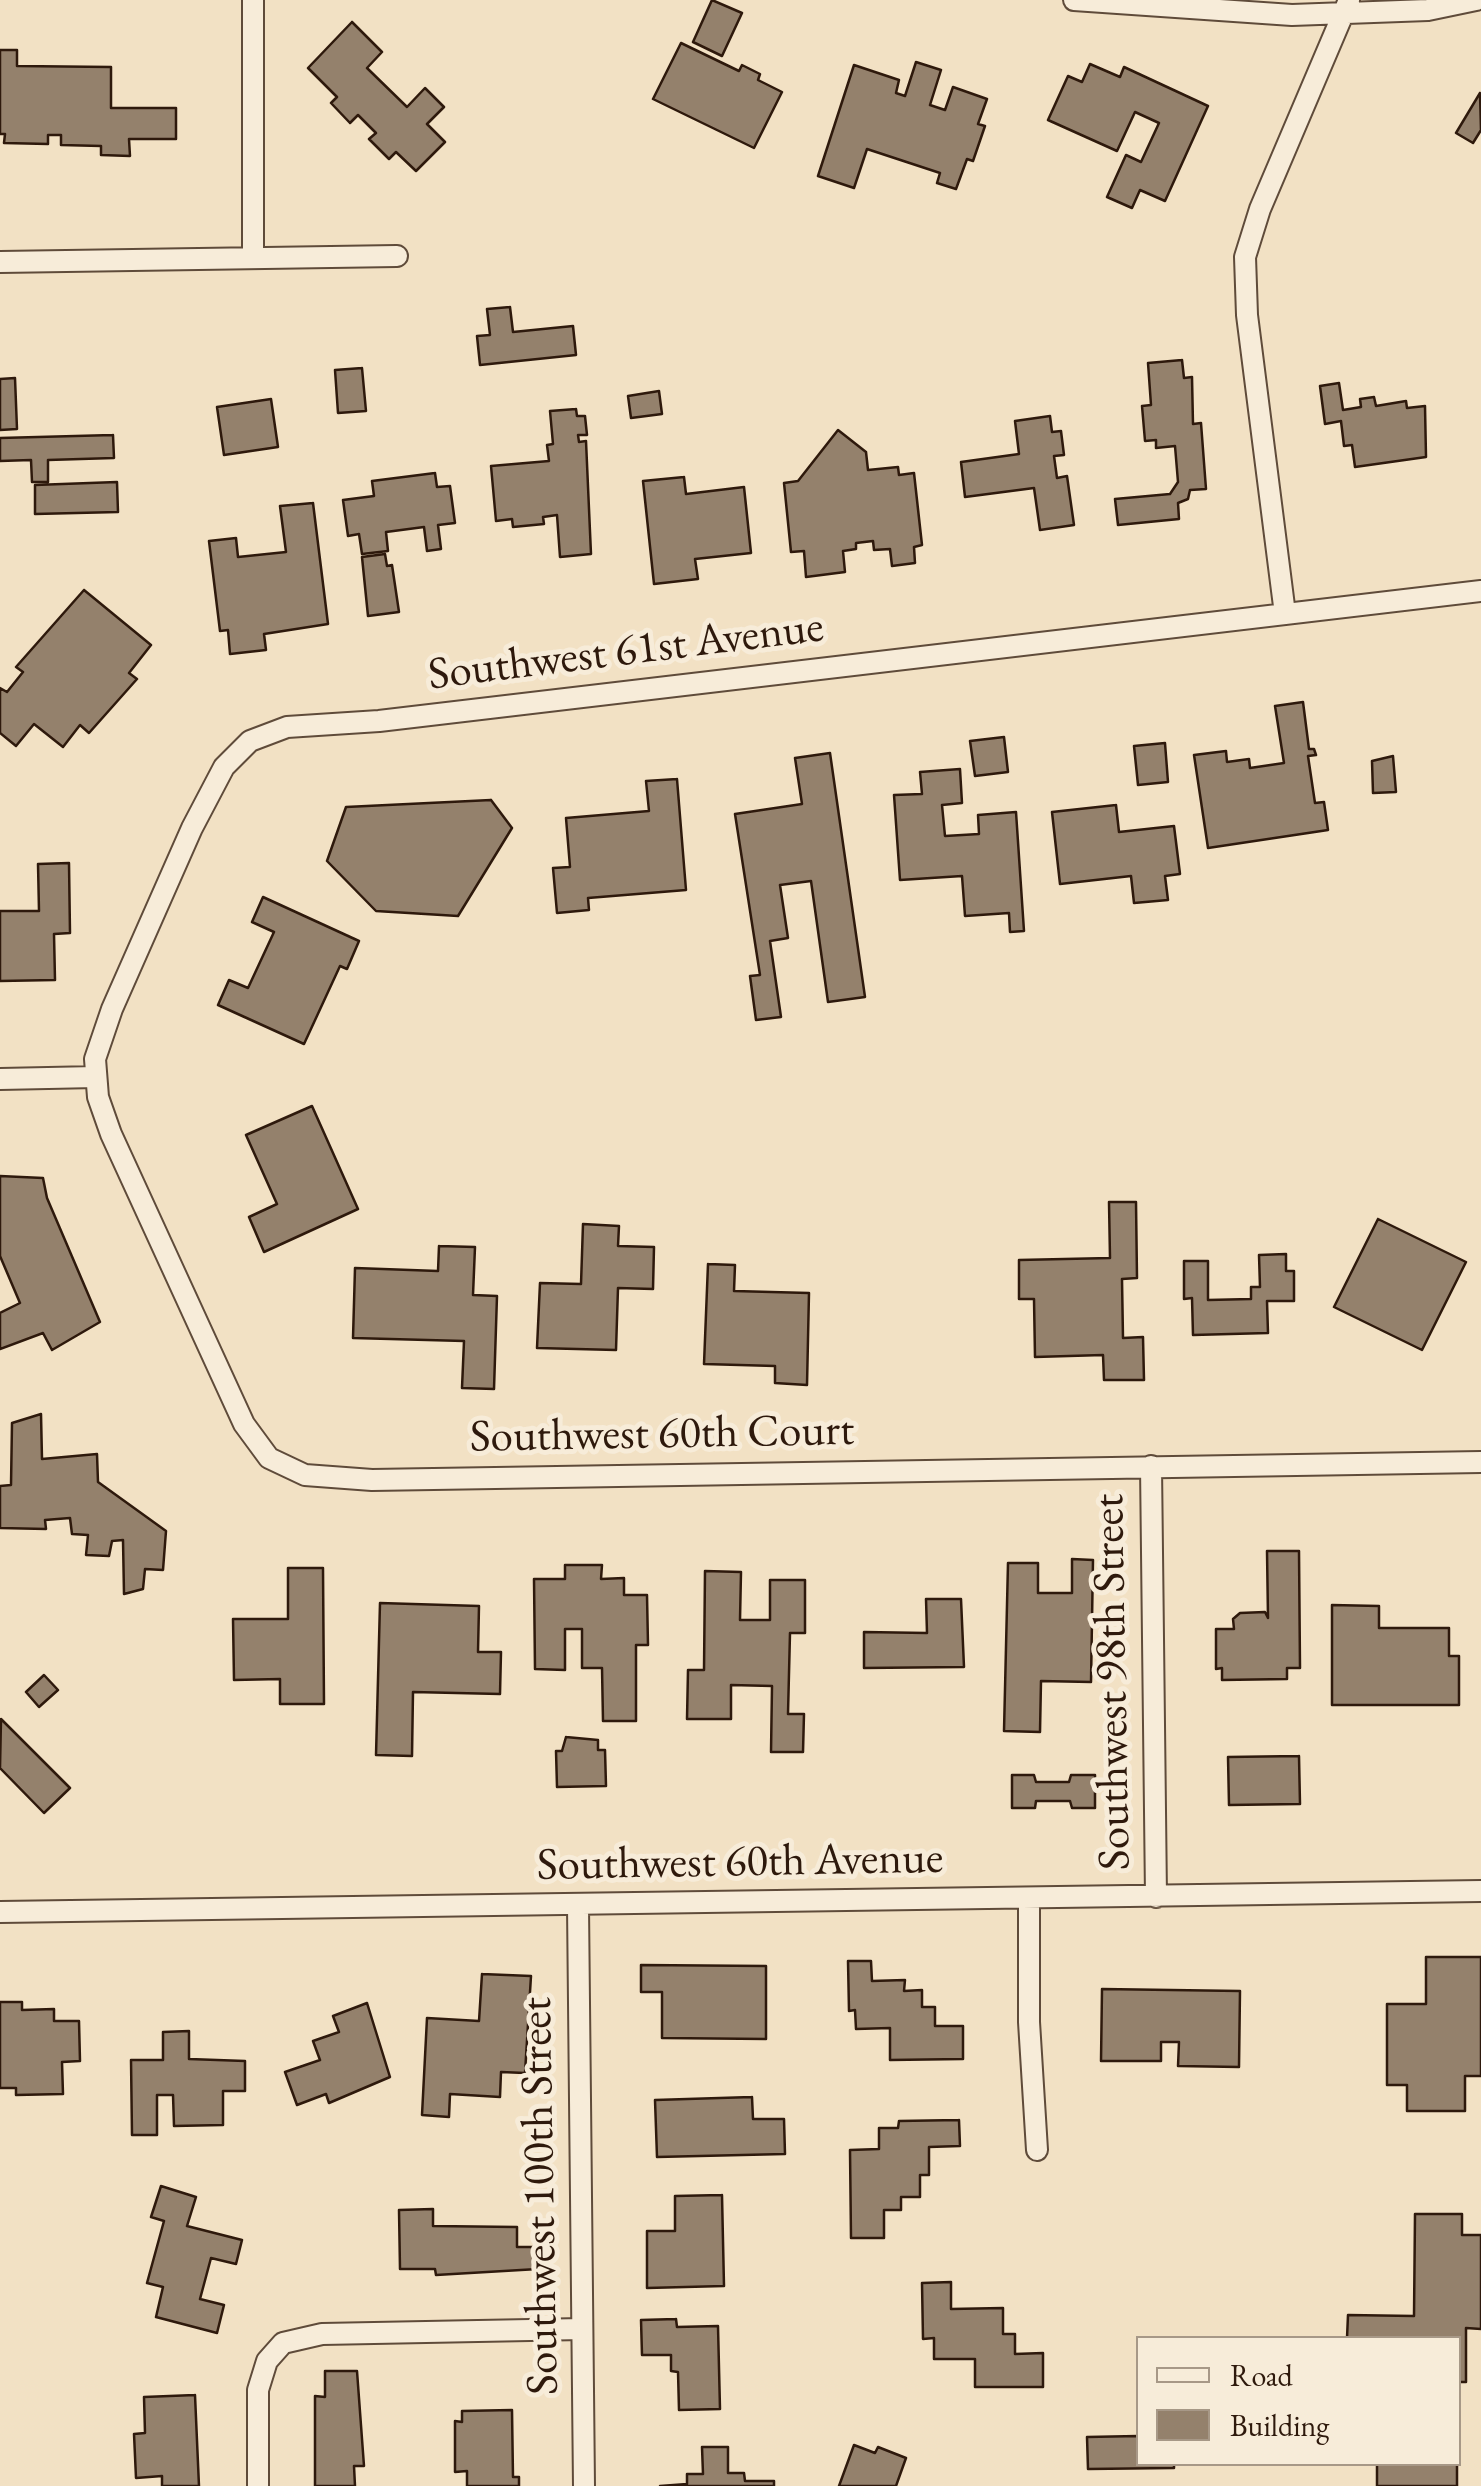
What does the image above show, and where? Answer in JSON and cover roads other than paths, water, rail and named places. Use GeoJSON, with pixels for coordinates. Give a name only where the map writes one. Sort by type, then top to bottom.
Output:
{"type":"FeatureCollection","features":[{"type":"Feature","properties":{"kind":"street"},"geometry":{"type":"LineString","coordinates":[[252,0],[254,257]]}},
{"type":"Feature","properties":{"kind":"street"},"geometry":{"type":"LineString","coordinates":[[1074,0],[1244,14],[1347,7],[1428,10],[1476,0]]}},
{"type":"Feature","properties":{"kind":"street"},"geometry":{"type":"LineString","coordinates":[[1284,614],[1248,315],[1245,258],[1260,209],[1347,7]]}},
{"type":"Feature","properties":{"kind":"street"},"geometry":{"type":"LineString","coordinates":[[0,262],[397,256]]}},
{"type":"Feature","properties":{"kind":"street","name":"Southwest 61st Avenue"},"geometry":{"type":"LineString","coordinates":[[96,1077],[98,1047],[107,1022],[199,814],[224,767],[250,741],[265,734],[315,723],[379,722],[1481,591]]}},
{"type":"Feature","properties":{"kind":"street"},"geometry":{"type":"LineString","coordinates":[[0,1079],[96,1077]]}},
{"type":"Feature","properties":{"kind":"street","name":"Southwest 60th Court"},"geometry":{"type":"LineString","coordinates":[[96,1077],[111,1134],[244,1424],[269,1458],[285,1469],[372,1480],[1481,1462]]}},
{"type":"Feature","properties":{"kind":"street","name":"Southwest 98th Street"},"geometry":{"type":"LineString","coordinates":[[1151,1466],[1156,1897]]}},
{"type":"Feature","properties":{"kind":"street","name":"Southwest 60th Avenue"},"geometry":{"type":"LineString","coordinates":[[0,1912],[1481,1891]]}},
{"type":"Feature","properties":{"kind":"street"},"geometry":{"type":"LineString","coordinates":[[1029,1900],[1029,2022],[1037,2150]]}},
{"type":"Feature","properties":{"kind":"street","name":"Southwest 100th Street"},"geometry":{"type":"LineString","coordinates":[[578,1906],[584,2486]]}},
{"type":"Feature","properties":{"kind":"street"},"geometry":{"type":"LineString","coordinates":[[258,2486],[258,2390],[273,2350],[307,2335],[582,2329]]}}]}
